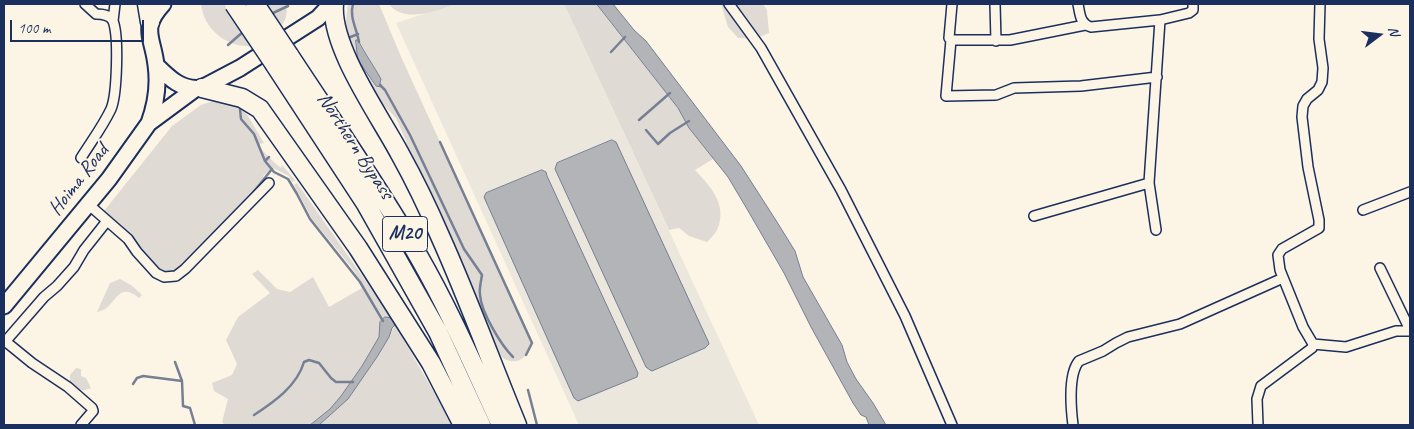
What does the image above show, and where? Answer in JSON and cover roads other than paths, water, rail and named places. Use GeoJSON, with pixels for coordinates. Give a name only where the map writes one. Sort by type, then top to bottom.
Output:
{"type":"FeatureCollection","features":[{"type":"Feature","properties":{"kind":"highway"},"geometry":{"type":"LineString","coordinates":[[147,4],[150,22]]}},
{"type":"Feature","properties":{"kind":"highway","name":"Northern Bypass"},"geometry":{"type":"LineString","coordinates":[[234,4],[282,60],[380,192],[420,259],[454,324],[501,425]]}},
{"type":"Feature","properties":{"kind":"highway","name":"Northern Bypass"},"geometry":{"type":"LineString","coordinates":[[255,4],[282,60],[438,332],[481,425]]}},
{"type":"Feature","properties":{"kind":"highway"},"geometry":{"type":"LineString","coordinates":[[332,4],[339,41],[401,155],[440,236],[517,425]]}},
{"type":"Feature","properties":{"kind":"highway"},"geometry":{"type":"LineString","coordinates":[[198,89],[242,98],[260,109],[363,256],[431,363],[463,425]]}},
{"type":"Feature","properties":{"kind":"main road"},"geometry":{"type":"LineString","coordinates":[[149,123],[157,93],[156,64],[150,40],[150,22],[163,4]]}},
{"type":"Feature","properties":{"kind":"main road","name":"Hoima Road"},"geometry":{"type":"LineString","coordinates":[[4,306],[108,179],[149,123],[198,89],[240,68],[318,18],[332,4]]}},
{"type":"Feature","properties":{"kind":"main road"},"geometry":{"type":"LineString","coordinates":[[156,64],[168,78],[177,84],[198,89]]}},
{"type":"Feature","properties":{"kind":"street"},"geometry":{"type":"LineString","coordinates":[[86,4],[96,14],[108,17],[113,21]]}},
{"type":"Feature","properties":{"kind":"street"},"geometry":{"type":"LineString","coordinates":[[81,158],[111,108],[114,95],[117,58],[113,21],[115,4]]}},
{"type":"Feature","properties":{"kind":"street"},"geometry":{"type":"LineString","coordinates":[[729,4],[761,48],[841,190],[905,316],[952,425]]}},
{"type":"Feature","properties":{"kind":"street"},"geometry":{"type":"LineString","coordinates":[[952,4],[946,96],[996,94],[1014,88],[1081,86],[1157,77]]}},
{"type":"Feature","properties":{"kind":"street"},"geometry":{"type":"LineString","coordinates":[[995,4],[996,41]]}},
{"type":"Feature","properties":{"kind":"street"},"geometry":{"type":"LineString","coordinates":[[1078,4],[1081,19],[1085,25]]}},
{"type":"Feature","properties":{"kind":"street"},"geometry":{"type":"LineString","coordinates":[[951,40],[1010,40],[1085,25],[1092,27],[1160,20],[1189,13],[1193,10],[1193,4]]}},
{"type":"Feature","properties":{"kind":"street"},"geometry":{"type":"LineString","coordinates":[[1313,344],[1303,327],[1283,278],[1278,255],[1282,249],[1319,228],[1308,167],[1302,118],[1303,106],[1307,99],[1318,90],[1322,82],[1323,68],[1319,39],[1320,4]]}},
{"type":"Feature","properties":{"kind":"street"},"geometry":{"type":"LineString","coordinates":[[1156,230],[1149,183],[1160,20]]}},
{"type":"Feature","properties":{"kind":"street"},"geometry":{"type":"LineString","coordinates":[[88,204],[128,239],[156,273],[164,278],[176,276],[200,254],[268,183]]}},
{"type":"Feature","properties":{"kind":"street"},"geometry":{"type":"LineString","coordinates":[[1034,216],[1149,183]]}},
{"type":"Feature","properties":{"kind":"street"},"geometry":{"type":"LineString","coordinates":[[1363,210],[1410,192]]}},
{"type":"Feature","properties":{"kind":"street"},"geometry":{"type":"LineString","coordinates":[[81,425],[93,411],[92,408],[5,342],[33,308],[74,267],[84,250],[107,221]]}},
{"type":"Feature","properties":{"kind":"street"},"geometry":{"type":"LineString","coordinates":[[1313,344],[1346,347],[1396,331],[1410,330],[1380,268]]}},
{"type":"Feature","properties":{"kind":"street"},"geometry":{"type":"LineString","coordinates":[[1073,425],[1071,409],[1073,377],[1078,361],[1103,351],[1116,342],[1128,337],[1180,324],[1283,278]]}},
{"type":"Feature","properties":{"kind":"street"},"geometry":{"type":"LineString","coordinates":[[1258,425],[1257,398],[1261,386],[1312,348],[1313,344]]}},
{"type":"Feature","properties":{"kind":"waterway"},"geometry":{"type":"LineString","coordinates":[[353,4],[353,18],[359,42]]}},
{"type":"Feature","properties":{"kind":"waterway"},"geometry":{"type":"LineString","coordinates":[[271,14],[288,6]]}},
{"type":"Feature","properties":{"kind":"waterway"},"geometry":{"type":"LineString","coordinates":[[228,45],[244,31]]}},
{"type":"Feature","properties":{"kind":"waterway"},"geometry":{"type":"LineString","coordinates":[[348,38],[358,34]]}},
{"type":"Feature","properties":{"kind":"waterway"},"geometry":{"type":"LineString","coordinates":[[611,52],[625,37]]}},
{"type":"Feature","properties":{"kind":"waterway"},"geometry":{"type":"LineString","coordinates":[[380,85],[385,90],[410,135],[464,249],[482,275],[480,293],[484,310],[498,337],[513,357]]}},
{"type":"Feature","properties":{"kind":"waterway"},"geometry":{"type":"LineString","coordinates":[[639,120],[670,93]]}},
{"type":"Feature","properties":{"kind":"waterway"},"geometry":{"type":"LineString","coordinates":[[240,109],[241,119],[254,134],[265,161]]}},
{"type":"Feature","properties":{"kind":"waterway"},"geometry":{"type":"LineString","coordinates":[[646,130],[658,144],[670,133],[689,121]]}},
{"type":"Feature","properties":{"kind":"waterway"},"geometry":{"type":"LineString","coordinates":[[440,142],[532,343],[526,355]]}},
{"type":"Feature","properties":{"kind":"waterway"},"geometry":{"type":"LineString","coordinates":[[269,157],[265,161],[274,172],[288,179],[310,219],[360,282],[383,321]]}},
{"type":"Feature","properties":{"kind":"waterway"},"geometry":{"type":"LineString","coordinates":[[248,199],[272,169]]}},
{"type":"Feature","properties":{"kind":"waterway"},"geometry":{"type":"LineString","coordinates":[[254,415],[284,393],[296,379],[304,362],[309,360],[319,363],[336,382],[353,382]]}},
{"type":"Feature","properties":{"kind":"waterway"},"geometry":{"type":"LineString","coordinates":[[175,362],[182,381],[183,406],[190,408],[195,425]]}},
{"type":"Feature","properties":{"kind":"waterway"},"geometry":{"type":"LineString","coordinates":[[133,384],[137,378],[143,376],[182,381]]}},
{"type":"Feature","properties":{"kind":"waterway"},"geometry":{"type":"LineString","coordinates":[[528,390],[537,425]]}}]}
